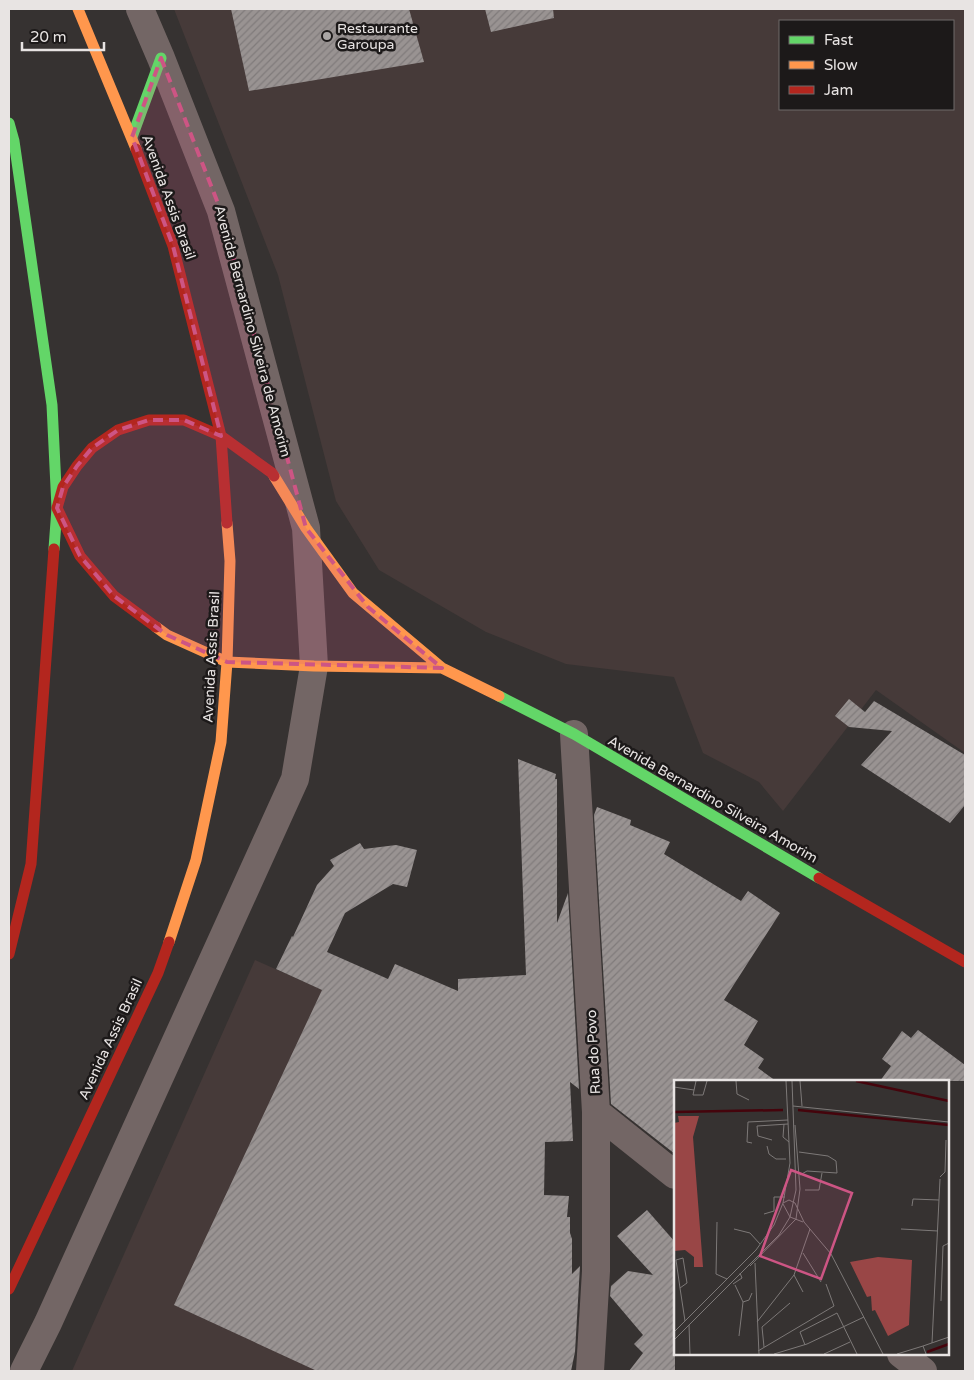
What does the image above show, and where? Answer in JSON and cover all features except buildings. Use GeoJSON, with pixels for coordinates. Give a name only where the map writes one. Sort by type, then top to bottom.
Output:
{"type":"FeatureCollection","features":[{"type":"Feature","properties":{"kind":"main road","name":"Avenida Assis Brasil"},"geometry":{"type":"LineString","coordinates":[[9,1289],[158,973],[196,860],[205,822],[221,742],[227,662],[230,561],[221,436],[173,246],[132,137],[78,9]]}},
{"type":"Feature","properties":{"kind":"main road"},"geometry":{"type":"LineString","coordinates":[[132,137],[161,58]]}},
{"type":"Feature","properties":{"kind":"main road"},"geometry":{"type":"LineString","coordinates":[[9,123],[15,151],[52,405],[57,508],[32,864],[9,954]]}},
{"type":"Feature","properties":{"kind":"main road","name":"Avenida Bernardino Silveira Amorim"},"geometry":{"type":"LineString","coordinates":[[442,668],[314,666],[227,662],[167,635],[114,596],[80,556],[57,508],[63,487],[92,448],[118,430],[149,420],[184,420],[221,436],[272,474],[306,528],[353,593],[442,668],[574,734],[723,823],[965,962]]}},
{"type":"Feature","properties":{"kind":"street","name":"Avenida Bernardino Silveira de Amorim"},"geometry":{"type":"LineString","coordinates":[[24,1371],[48,1323],[295,779],[314,666],[306,528],[221,211],[140,9]]}},
{"type":"Feature","properties":{"kind":"street","name":"Rua do Povo"},"geometry":{"type":"LineString","coordinates":[[574,734],[596,1112],[596,1271],[590,1371]]}},
{"type":"Feature","properties":{"kind":"street"},"geometry":{"type":"LineString","coordinates":[[596,1112],[674,1174]]}},
{"type":"Feature","properties":{"kind":"street"},"geometry":{"type":"LineString","coordinates":[[902,1355],[923,1371]]}},
{"type":"Feature","properties":{"kind":"highlighted area"},"geometry":{"type":"Polygon","coordinates":[[[161,58],[221,211],[306,528],[368,607],[442,668],[227,662],[167,635],[114,596],[80,556],[57,508],[63,487],[77,466],[92,448],[118,430],[149,420],[184,420],[221,436],[173,246],[132,137],[161,58]]]}},
{"type":"Feature","properties":{"kind":"shaded area"},"geometry":{"type":"Polygon","coordinates":[[[174,9],[965,9],[965,753],[876,690],[783,811],[759,782],[703,753],[674,677],[566,664],[486,632],[379,570],[336,501],[278,275],[174,9]]]}},
{"type":"Feature","properties":{"kind":"shaded area"},"geometry":{"type":"Polygon","coordinates":[[[255,960],[413,1030],[478,1348],[473,1371],[72,1371],[255,960]]]}},
{"type":"Feature","properties":{"kind":"traffic: fast"},"geometry":{"type":"LineString","coordinates":[[132,137],[161,58]]}},
{"type":"Feature","properties":{"kind":"traffic: fast"},"geometry":{"type":"LineString","coordinates":[[9,123],[14,141],[52,405],[57,508],[54,549]]}},
{"type":"Feature","properties":{"kind":"traffic: fast"},"geometry":{"type":"LineString","coordinates":[[499,696],[574,734],[819,878]]}},
{"type":"Feature","properties":{"kind":"traffic: slow"},"geometry":{"type":"LineString","coordinates":[[78,9],[136,149]]}},
{"type":"Feature","properties":{"kind":"traffic: slow"},"geometry":{"type":"LineString","coordinates":[[274,476],[306,528],[353,593],[442,668],[499,696]]}},
{"type":"Feature","properties":{"kind":"traffic: slow"},"geometry":{"type":"LineString","coordinates":[[169,942],[196,860],[221,742],[227,662],[230,561],[227,523]]}},
{"type":"Feature","properties":{"kind":"traffic: slow"},"geometry":{"type":"LineString","coordinates":[[156,627],[167,635],[227,662],[314,666],[442,668]]}},
{"type":"Feature","properties":{"kind":"traffic: jam"},"geometry":{"type":"LineString","coordinates":[[136,149],[173,246],[221,436],[227,523]]}},
{"type":"Feature","properties":{"kind":"traffic: jam"},"geometry":{"type":"LineString","coordinates":[[156,627],[114,596],[80,556],[57,508],[63,487],[77,466],[92,448],[118,430],[149,420],[184,420],[221,436],[274,476]]}},
{"type":"Feature","properties":{"kind":"traffic: jam"},"geometry":{"type":"LineString","coordinates":[[9,954],[31,864],[54,549]]}},
{"type":"Feature","properties":{"kind":"traffic: jam"},"geometry":{"type":"LineString","coordinates":[[819,878],[965,962]]}},
{"type":"Feature","properties":{"kind":"traffic: jam"},"geometry":{"type":"LineString","coordinates":[[9,1289],[158,973],[169,942]]}},
{"type":"Feature","properties":{"kind":"place","name":"Restaurante Garoupa"},"geometry":{"type":"Point","coordinates":[327,36]}}]}
